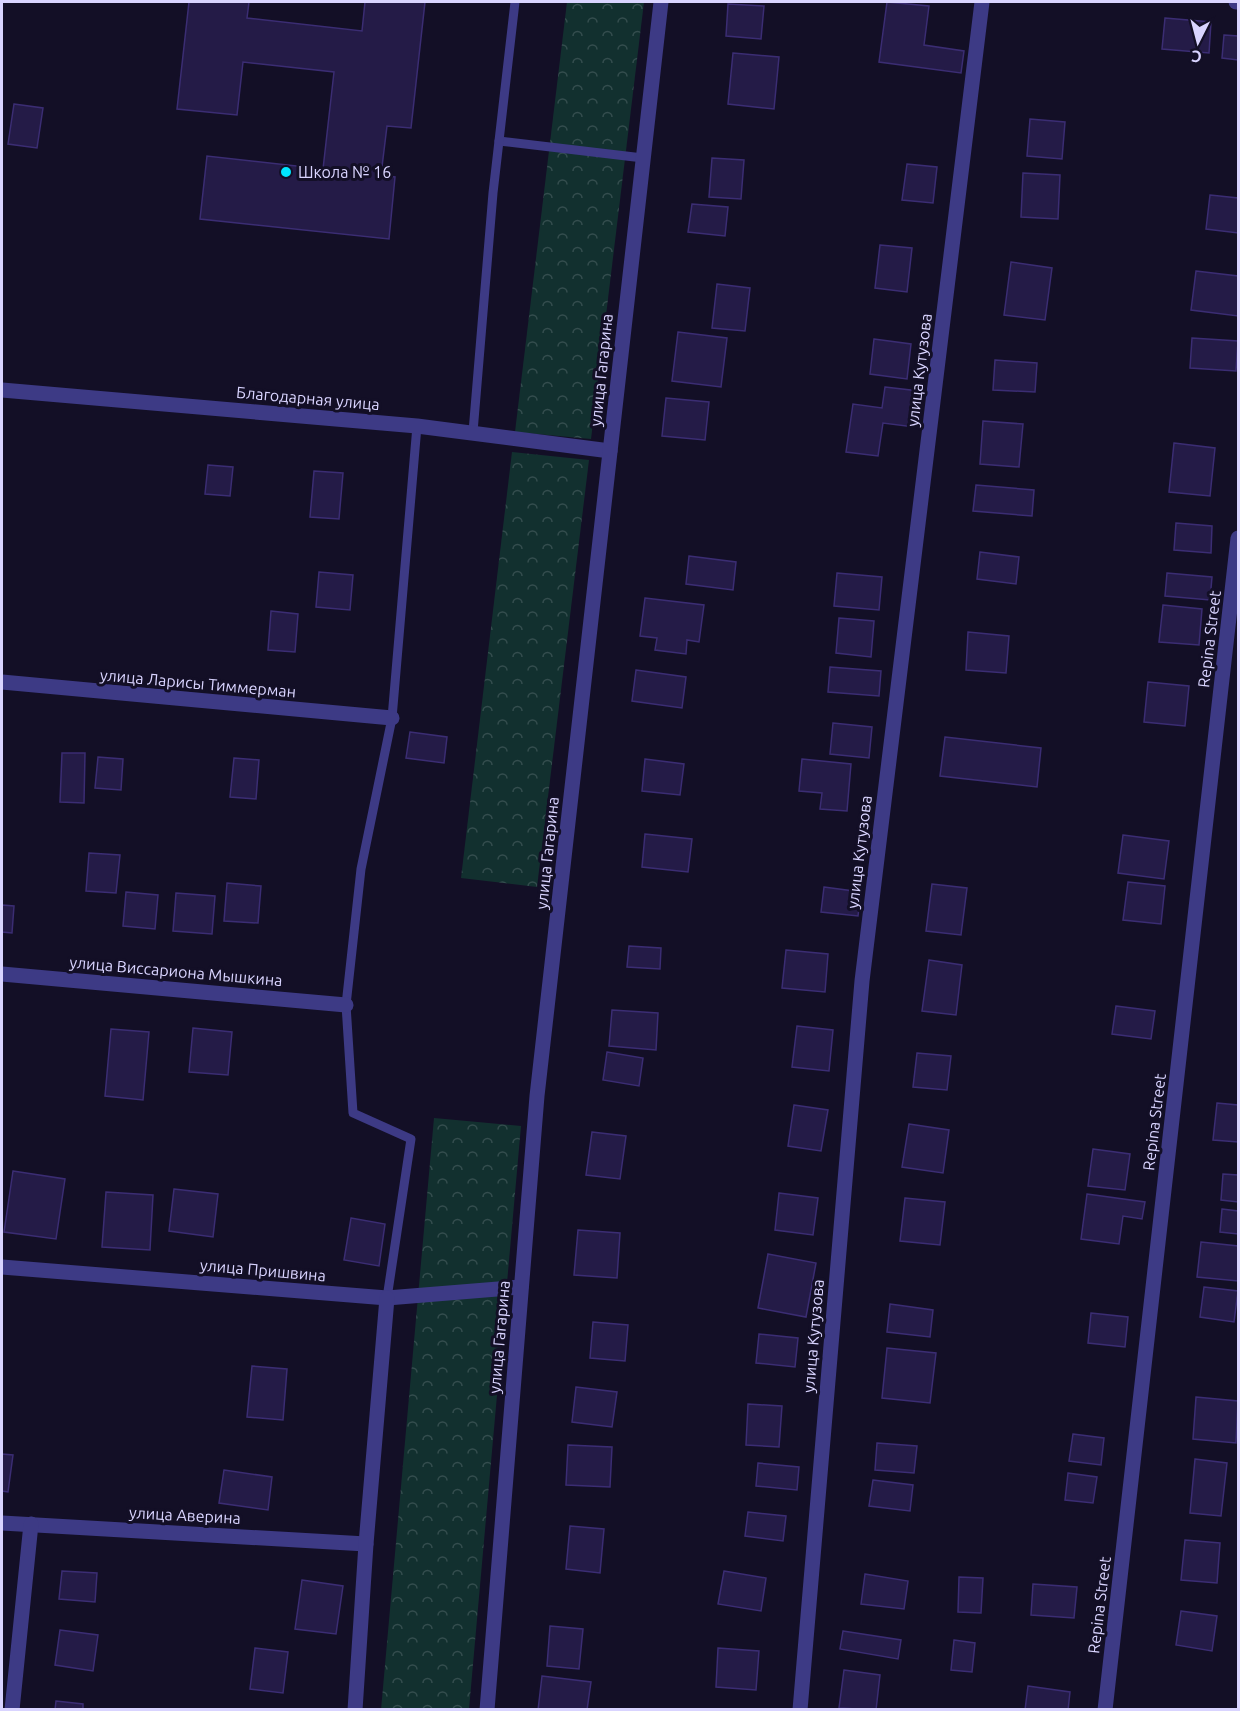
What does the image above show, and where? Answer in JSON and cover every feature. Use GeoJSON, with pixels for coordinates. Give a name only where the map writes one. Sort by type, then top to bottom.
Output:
{"type":"FeatureCollection","features":[{"type":"Feature","properties":{"kind":"street","name":"улица Гагарина"},"geometry":{"type":"LineString","coordinates":[[487,1710],[537,1096],[661,2]]}},
{"type":"Feature","properties":{"kind":"street","name":"улица Кутузова"},"geometry":{"type":"LineString","coordinates":[[800,1710],[862,981],[982,2]]}},
{"type":"Feature","properties":{"kind":"street","name":"Благодарная улица"},"geometry":{"type":"LineString","coordinates":[[2,390],[417,426],[610,451]]}},
{"type":"Feature","properties":{"kind":"street","name":"Repina Street"},"geometry":{"type":"LineString","coordinates":[[1105,1710],[1239,538]]}},
{"type":"Feature","properties":{"kind":"street","name":"улица Ларисы Тиммерман"},"geometry":{"type":"LineString","coordinates":[[2,682],[392,718]]}},
{"type":"Feature","properties":{"kind":"street","name":"улица Виссариона Мышкина"},"geometry":{"type":"LineString","coordinates":[[2,974],[346,1005]]}},
{"type":"Feature","properties":{"kind":"street","name":"улица Пришвина"},"geometry":{"type":"LineString","coordinates":[[2,1267],[387,1298],[521,1287]]}},
{"type":"Feature","properties":{"kind":"street"},"geometry":{"type":"LineString","coordinates":[[355,1710],[366,1544],[387,1298]]}},
{"type":"Feature","properties":{"kind":"street","name":"улица Аверина"},"geometry":{"type":"LineString","coordinates":[[2,1523],[366,1544]]}},
{"type":"Feature","properties":{"kind":"street"},"geometry":{"type":"LineString","coordinates":[[12,1710],[31,1524]]}},
{"type":"Feature","properties":{"kind":"lane"},"geometry":{"type":"LineString","coordinates":[[473,432],[482,311],[515,2]]}},
{"type":"Feature","properties":{"kind":"lane"},"geometry":{"type":"LineString","coordinates":[[499,141],[643,158]]}},
{"type":"Feature","properties":{"kind":"lane"},"geometry":{"type":"LineString","coordinates":[[387,1298],[411,1139],[353,1113],[346,1005],[361,869],[392,718],[417,426]]}},
{"type":"Feature","properties":{"kind":"green space"},"geometry":{"type":"Polygon","coordinates":[[[567,2],[644,2],[591,439],[515,432],[567,2]]]}},
{"type":"Feature","properties":{"kind":"green space"},"geometry":{"type":"Polygon","coordinates":[[[512,452],[589,460],[537,887],[461,878],[512,452]]]}},
{"type":"Feature","properties":{"kind":"green space"},"geometry":{"type":"Polygon","coordinates":[[[434,1118],[521,1126],[469,1709],[381,1710],[434,1118]]]}},
{"type":"Feature","properties":{"kind":"building"},"geometry":{"type":"Polygon","coordinates":[[[189,2],[249,2],[247,18],[362,31],[365,2],[425,2],[411,128],[387,126],[381,175],[395,177],[389,239],[200,219],[207,156],[323,169],[334,72],[243,62],[237,115],[177,109],[189,2]]]}},
{"type":"Feature","properties":{"kind":"building"},"geometry":{"type":"Polygon","coordinates":[[[887,2],[929,6],[924,45],[964,51],[961,73],[879,62],[887,2]]]}},
{"type":"Feature","properties":{"kind":"building"},"geometry":{"type":"Polygon","coordinates":[[[728,4],[764,6],[761,39],[726,36],[728,4]]]}},
{"type":"Feature","properties":{"kind":"building"},"geometry":{"type":"Polygon","coordinates":[[[1165,18],[1211,22],[1209,53],[1162,49],[1165,18]]]}},
{"type":"Feature","properties":{"kind":"building"},"geometry":{"type":"Polygon","coordinates":[[[1224,35],[1238,36],[1238,60],[1222,58],[1224,35]]]}},
{"type":"Feature","properties":{"kind":"building"},"geometry":{"type":"Polygon","coordinates":[[[733,53],[779,57],[774,109],[728,104],[733,53]]]}},
{"type":"Feature","properties":{"kind":"building"},"geometry":{"type":"Polygon","coordinates":[[[14,104],[43,108],[37,148],[8,144],[14,104]]]}},
{"type":"Feature","properties":{"kind":"building"},"geometry":{"type":"Polygon","coordinates":[[[1030,119],[1065,122],[1062,159],[1027,156],[1030,119]]]}},
{"type":"Feature","properties":{"kind":"building"},"geometry":{"type":"Polygon","coordinates":[[[712,158],[744,160],[741,199],[709,197],[712,158]]]}},
{"type":"Feature","properties":{"kind":"building"},"geometry":{"type":"Polygon","coordinates":[[[907,164],[937,167],[933,203],[902,200],[907,164]]]}},
{"type":"Feature","properties":{"kind":"building"},"geometry":{"type":"Polygon","coordinates":[[[1023,173],[1060,175],[1058,219],[1021,217],[1023,173]]]}},
{"type":"Feature","properties":{"kind":"building"},"geometry":{"type":"Polygon","coordinates":[[[1210,195],[1238,198],[1238,233],[1206,229],[1210,195]]]}},
{"type":"Feature","properties":{"kind":"building"},"geometry":{"type":"Polygon","coordinates":[[[692,204],[728,207],[725,236],[688,232],[692,204]]]}},
{"type":"Feature","properties":{"kind":"building"},"geometry":{"type":"Polygon","coordinates":[[[880,245],[912,248],[907,292],[875,288],[880,245]]]}},
{"type":"Feature","properties":{"kind":"building"},"geometry":{"type":"Polygon","coordinates":[[[1011,262],[1052,268],[1045,320],[1004,315],[1011,262]]]}},
{"type":"Feature","properties":{"kind":"building"},"geometry":{"type":"Polygon","coordinates":[[[1196,271],[1238,276],[1238,316],[1191,310],[1196,271]]]}},
{"type":"Feature","properties":{"kind":"building"},"geometry":{"type":"Polygon","coordinates":[[[717,284],[750,288],[745,331],[712,328],[717,284]]]}},
{"type":"Feature","properties":{"kind":"building"},"geometry":{"type":"Polygon","coordinates":[[[678,332],[727,338],[721,387],[672,381],[678,332]]]}},
{"type":"Feature","properties":{"kind":"building"},"geometry":{"type":"Polygon","coordinates":[[[1192,338],[1238,341],[1236,371],[1190,368],[1192,338]]]}},
{"type":"Feature","properties":{"kind":"building"},"geometry":{"type":"Polygon","coordinates":[[[874,339],[911,344],[907,379],[870,374],[874,339]]]}},
{"type":"Feature","properties":{"kind":"building"},"geometry":{"type":"Polygon","coordinates":[[[995,360],[1037,363],[1035,392],[993,390],[995,360]]]}},
{"type":"Feature","properties":{"kind":"building"},"geometry":{"type":"Polygon","coordinates":[[[885,387],[919,391],[914,427],[883,423],[878,456],[846,452],[853,404],[882,408],[885,387]]]}},
{"type":"Feature","properties":{"kind":"building"},"geometry":{"type":"Polygon","coordinates":[[[666,398],[709,402],[705,440],[662,436],[666,398]]]}},
{"type":"Feature","properties":{"kind":"building"},"geometry":{"type":"Polygon","coordinates":[[[983,421],[1023,424],[1019,467],[980,464],[983,421]]]}},
{"type":"Feature","properties":{"kind":"building"},"geometry":{"type":"Polygon","coordinates":[[[1174,443],[1215,448],[1210,496],[1169,492],[1174,443]]]}},
{"type":"Feature","properties":{"kind":"building"},"geometry":{"type":"Polygon","coordinates":[[[208,465],[233,467],[230,496],[205,494],[208,465]]]}},
{"type":"Feature","properties":{"kind":"building"},"geometry":{"type":"Polygon","coordinates":[[[314,471],[343,473],[339,519],[310,517],[314,471]]]}},
{"type":"Feature","properties":{"kind":"building"},"geometry":{"type":"Polygon","coordinates":[[[976,485],[1034,490],[1032,516],[973,511],[976,485]]]}},
{"type":"Feature","properties":{"kind":"building"},"geometry":{"type":"Polygon","coordinates":[[[1176,523],[1212,526],[1211,553],[1174,550],[1176,523]]]}},
{"type":"Feature","properties":{"kind":"building"},"geometry":{"type":"Polygon","coordinates":[[[980,552],[1019,557],[1016,584],[977,579],[980,552]]]}},
{"type":"Feature","properties":{"kind":"building"},"geometry":{"type":"Polygon","coordinates":[[[689,556],[736,562],[733,590],[686,584],[689,556]]]}},
{"type":"Feature","properties":{"kind":"building"},"geometry":{"type":"Polygon","coordinates":[[[319,572],[353,575],[350,610],[316,607],[319,572]]]}},
{"type":"Feature","properties":{"kind":"building"},"geometry":{"type":"Polygon","coordinates":[[[837,573],[882,577],[879,610],[834,606],[837,573]]]}},
{"type":"Feature","properties":{"kind":"building"},"geometry":{"type":"Polygon","coordinates":[[[1167,573],[1212,577],[1210,600],[1165,596],[1167,573]]]}},
{"type":"Feature","properties":{"kind":"building"},"geometry":{"type":"Polygon","coordinates":[[[645,598],[704,605],[699,642],[687,640],[686,654],[655,650],[657,638],[640,636],[645,598]]]}},
{"type":"Feature","properties":{"kind":"building"},"geometry":{"type":"Polygon","coordinates":[[[1163,605],[1202,609],[1199,645],[1159,642],[1163,605]]]}},
{"type":"Feature","properties":{"kind":"building"},"geometry":{"type":"Polygon","coordinates":[[[271,611],[298,614],[295,652],[268,650],[271,611]]]}},
{"type":"Feature","properties":{"kind":"building"},"geometry":{"type":"Polygon","coordinates":[[[839,618],[874,621],[871,657],[836,653],[839,618]]]}},
{"type":"Feature","properties":{"kind":"building"},"geometry":{"type":"Polygon","coordinates":[[[968,632],[1009,636],[1006,673],[966,670],[968,632]]]}},
{"type":"Feature","properties":{"kind":"building"},"geometry":{"type":"Polygon","coordinates":[[[830,667],[881,671],[879,696],[828,692],[830,667]]]}},
{"type":"Feature","properties":{"kind":"building"},"geometry":{"type":"Polygon","coordinates":[[[636,670],[686,677],[682,708],[632,701],[636,670]]]}},
{"type":"Feature","properties":{"kind":"building"},"geometry":{"type":"Polygon","coordinates":[[[1148,682],[1189,686],[1185,726],[1144,722],[1148,682]]]}},
{"type":"Feature","properties":{"kind":"building"},"geometry":{"type":"Polygon","coordinates":[[[833,723],[872,727],[869,758],[830,754],[833,723]]]}},
{"type":"Feature","properties":{"kind":"building"},"geometry":{"type":"Polygon","coordinates":[[[410,732],[447,737],[444,763],[406,758],[410,732]]]}},
{"type":"Feature","properties":{"kind":"building"},"geometry":{"type":"Polygon","coordinates":[[[945,737],[1041,748],[1037,787],[940,776],[945,737]]]}},
{"type":"Feature","properties":{"kind":"building"},"geometry":{"type":"Polygon","coordinates":[[[62,753],[85,753],[84,803],[60,802],[62,753]]]}},
{"type":"Feature","properties":{"kind":"building"},"geometry":{"type":"Polygon","coordinates":[[[98,757],[123,759],[121,790],[95,788],[98,757]]]}},
{"type":"Feature","properties":{"kind":"building"},"geometry":{"type":"Polygon","coordinates":[[[234,758],[259,760],[256,799],[230,797],[234,758]]]}},
{"type":"Feature","properties":{"kind":"building"},"geometry":{"type":"Polygon","coordinates":[[[645,759],[684,764],[680,795],[642,791],[645,759]]]}},
{"type":"Feature","properties":{"kind":"building"},"geometry":{"type":"Polygon","coordinates":[[[802,759],[851,764],[847,811],[820,809],[822,793],[799,791],[802,759]]]}},
{"type":"Feature","properties":{"kind":"building"},"geometry":{"type":"Polygon","coordinates":[[[645,834],[692,839],[688,872],[642,867],[645,834]]]}},
{"type":"Feature","properties":{"kind":"building"},"geometry":{"type":"Polygon","coordinates":[[[1123,835],[1169,841],[1164,879],[1118,873],[1123,835]]]}},
{"type":"Feature","properties":{"kind":"building"},"geometry":{"type":"Polygon","coordinates":[[[89,853],[120,855],[116,893],[86,891],[89,853]]]}},
{"type":"Feature","properties":{"kind":"building"},"geometry":{"type":"Polygon","coordinates":[[[1128,882],[1165,886],[1161,924],[1123,920],[1128,882]]]}},
{"type":"Feature","properties":{"kind":"building"},"geometry":{"type":"Polygon","coordinates":[[[227,883],[261,886],[258,923],[224,921],[227,883]]]}},
{"type":"Feature","properties":{"kind":"building"},"geometry":{"type":"Polygon","coordinates":[[[932,884],[967,888],[961,935],[926,931],[932,884]]]}},
{"type":"Feature","properties":{"kind":"building"},"geometry":{"type":"Polygon","coordinates":[[[824,887],[861,892],[858,916],[821,912],[824,887]]]}},
{"type":"Feature","properties":{"kind":"building"},"geometry":{"type":"Polygon","coordinates":[[[126,892],[158,895],[155,929],[123,926],[126,892]]]}},
{"type":"Feature","properties":{"kind":"building"},"geometry":{"type":"Polygon","coordinates":[[[176,893],[215,896],[212,934],[173,931],[176,893]]]}},
{"type":"Feature","properties":{"kind":"building"},"geometry":{"type":"Polygon","coordinates":[[[2,905],[14,906],[12,933],[2,932],[2,905]]]}},
{"type":"Feature","properties":{"kind":"building"},"geometry":{"type":"Polygon","coordinates":[[[629,946],[661,948],[660,969],[627,967],[629,946]]]}},
{"type":"Feature","properties":{"kind":"building"},"geometry":{"type":"Polygon","coordinates":[[[786,950],[828,954],[825,992],[782,988],[786,950]]]}},
{"type":"Feature","properties":{"kind":"building"},"geometry":{"type":"Polygon","coordinates":[[[929,960],[962,965],[956,1015],[922,1011],[929,960]]]}},
{"type":"Feature","properties":{"kind":"building"},"geometry":{"type":"Polygon","coordinates":[[[1116,1006],[1155,1011],[1151,1039],[1112,1034],[1116,1006]]]}},
{"type":"Feature","properties":{"kind":"building"},"geometry":{"type":"Polygon","coordinates":[[[612,1010],[658,1013],[656,1050],[609,1046],[612,1010]]]}},
{"type":"Feature","properties":{"kind":"building"},"geometry":{"type":"Polygon","coordinates":[[[797,1026],[833,1030],[829,1071],[792,1067],[797,1026]]]}},
{"type":"Feature","properties":{"kind":"building"},"geometry":{"type":"Polygon","coordinates":[[[193,1028],[232,1032],[228,1075],[189,1072],[193,1028]]]}},
{"type":"Feature","properties":{"kind":"building"},"geometry":{"type":"Polygon","coordinates":[[[111,1029],[149,1032],[143,1100],[105,1096],[111,1029]]]}},
{"type":"Feature","properties":{"kind":"building"},"geometry":{"type":"Polygon","coordinates":[[[607,1052],[643,1058],[639,1086],[603,1080],[607,1052]]]}},
{"type":"Feature","properties":{"kind":"building"},"geometry":{"type":"Polygon","coordinates":[[[917,1053],[951,1056],[947,1090],[913,1087],[917,1053]]]}},
{"type":"Feature","properties":{"kind":"building"},"geometry":{"type":"Polygon","coordinates":[[[1217,1103],[1238,1105],[1238,1142],[1213,1140],[1217,1103]]]}},
{"type":"Feature","properties":{"kind":"building"},"geometry":{"type":"Polygon","coordinates":[[[794,1105],[828,1110],[821,1151],[788,1146],[794,1105]]]}},
{"type":"Feature","properties":{"kind":"building"},"geometry":{"type":"Polygon","coordinates":[[[909,1124],[949,1130],[943,1173],[902,1167],[909,1124]]]}},
{"type":"Feature","properties":{"kind":"building"},"geometry":{"type":"Polygon","coordinates":[[[592,1132],[626,1136],[620,1179],[586,1175],[592,1132]]]}},
{"type":"Feature","properties":{"kind":"building"},"geometry":{"type":"Polygon","coordinates":[[[1093,1149],[1130,1154],[1125,1190],[1088,1186],[1093,1149]]]}},
{"type":"Feature","properties":{"kind":"building"},"geometry":{"type":"Polygon","coordinates":[[[13,1171],[65,1179],[56,1239],[4,1232],[13,1171]]]}},
{"type":"Feature","properties":{"kind":"building"},"geometry":{"type":"Polygon","coordinates":[[[1223,1174],[1238,1175],[1238,1202],[1221,1200],[1223,1174]]]}},
{"type":"Feature","properties":{"kind":"building"},"geometry":{"type":"Polygon","coordinates":[[[174,1189],[218,1194],[213,1237],[169,1231],[174,1189]]]}},
{"type":"Feature","properties":{"kind":"building"},"geometry":{"type":"Polygon","coordinates":[[[106,1192],[153,1195],[150,1250],[102,1247],[106,1192]]]}},
{"type":"Feature","properties":{"kind":"building"},"geometry":{"type":"Polygon","coordinates":[[[779,1193],[818,1198],[813,1235],[775,1230],[779,1193]]]}},
{"type":"Feature","properties":{"kind":"building"},"geometry":{"type":"Polygon","coordinates":[[[1087,1194],[1145,1202],[1142,1219],[1123,1216],[1119,1244],[1081,1239],[1087,1194]]]}},
{"type":"Feature","properties":{"kind":"building"},"geometry":{"type":"Polygon","coordinates":[[[905,1198],[945,1202],[940,1245],[900,1241],[905,1198]]]}},
{"type":"Feature","properties":{"kind":"building"},"geometry":{"type":"Polygon","coordinates":[[[1222,1209],[1238,1211],[1238,1234],[1220,1232],[1222,1209]]]}},
{"type":"Feature","properties":{"kind":"building"},"geometry":{"type":"Polygon","coordinates":[[[351,1218],[385,1224],[379,1266],[344,1260],[351,1218]]]}},
{"type":"Feature","properties":{"kind":"building"},"geometry":{"type":"Polygon","coordinates":[[[578,1230],[620,1233],[617,1278],[574,1275],[578,1230]]]}},
{"type":"Feature","properties":{"kind":"building"},"geometry":{"type":"Polygon","coordinates":[[[1201,1242],[1238,1246],[1238,1281],[1197,1277],[1201,1242]]]}},
{"type":"Feature","properties":{"kind":"building"},"geometry":{"type":"Polygon","coordinates":[[[768,1254],[816,1263],[806,1317],[758,1308],[768,1254]]]}},
{"type":"Feature","properties":{"kind":"building"},"geometry":{"type":"Polygon","coordinates":[[[1204,1287],[1238,1291],[1234,1322],[1200,1317],[1204,1287]]]}},
{"type":"Feature","properties":{"kind":"building"},"geometry":{"type":"Polygon","coordinates":[[[890,1304],[933,1310],[930,1337],[887,1332],[890,1304]]]}},
{"type":"Feature","properties":{"kind":"building"},"geometry":{"type":"Polygon","coordinates":[[[1091,1313],[1128,1317],[1125,1347],[1088,1343],[1091,1313]]]}},
{"type":"Feature","properties":{"kind":"building"},"geometry":{"type":"Polygon","coordinates":[[[593,1322],[628,1325],[625,1361],[590,1358],[593,1322]]]}},
{"type":"Feature","properties":{"kind":"building"},"geometry":{"type":"Polygon","coordinates":[[[759,1334],[798,1338],[795,1367],[756,1363],[759,1334]]]}},
{"type":"Feature","properties":{"kind":"building"},"geometry":{"type":"Polygon","coordinates":[[[887,1348],[936,1353],[930,1403],[882,1398],[887,1348]]]}},
{"type":"Feature","properties":{"kind":"building"},"geometry":{"type":"Polygon","coordinates":[[[252,1366],[287,1369],[283,1420],[247,1417],[252,1366]]]}},
{"type":"Feature","properties":{"kind":"building"},"geometry":{"type":"Polygon","coordinates":[[[576,1387],[617,1392],[612,1427],[572,1422],[576,1387]]]}},
{"type":"Feature","properties":{"kind":"building"},"geometry":{"type":"Polygon","coordinates":[[[1196,1397],[1238,1401],[1236,1443],[1193,1439],[1196,1397]]]}},
{"type":"Feature","properties":{"kind":"building"},"geometry":{"type":"Polygon","coordinates":[[[748,1404],[782,1406],[779,1447],[746,1445],[748,1404]]]}},
{"type":"Feature","properties":{"kind":"building"},"geometry":{"type":"Polygon","coordinates":[[[1073,1434],[1104,1438],[1101,1465],[1069,1461],[1073,1434]]]}},
{"type":"Feature","properties":{"kind":"building"},"geometry":{"type":"Polygon","coordinates":[[[877,1443],[917,1446],[914,1473],[875,1470],[877,1443]]]}},
{"type":"Feature","properties":{"kind":"building"},"geometry":{"type":"Polygon","coordinates":[[[568,1445],[612,1447],[610,1487],[566,1485],[568,1445]]]}},
{"type":"Feature","properties":{"kind":"building"},"geometry":{"type":"Polygon","coordinates":[[[2,1454],[13,1455],[8,1492],[2,1491],[2,1454]]]}},
{"type":"Feature","properties":{"kind":"building"},"geometry":{"type":"Polygon","coordinates":[[[1195,1459],[1227,1463],[1221,1516],[1190,1513],[1195,1459]]]}},
{"type":"Feature","properties":{"kind":"building"},"geometry":{"type":"Polygon","coordinates":[[[758,1463],[799,1467],[797,1490],[756,1486],[758,1463]]]}},
{"type":"Feature","properties":{"kind":"building"},"geometry":{"type":"Polygon","coordinates":[[[224,1470],[272,1477],[268,1510],[219,1503],[224,1470]]]}},
{"type":"Feature","properties":{"kind":"building"},"geometry":{"type":"Polygon","coordinates":[[[1068,1473],[1097,1477],[1093,1503],[1065,1500],[1068,1473]]]}},
{"type":"Feature","properties":{"kind":"building"},"geometry":{"type":"Polygon","coordinates":[[[873,1480],[913,1485],[910,1511],[869,1506],[873,1480]]]}},
{"type":"Feature","properties":{"kind":"building"},"geometry":{"type":"Polygon","coordinates":[[[748,1512],[786,1516],[783,1541],[745,1536],[748,1512]]]}},
{"type":"Feature","properties":{"kind":"building"},"geometry":{"type":"Polygon","coordinates":[[[570,1526],[604,1529],[600,1573],[566,1569],[570,1526]]]}},
{"type":"Feature","properties":{"kind":"building"},"geometry":{"type":"Polygon","coordinates":[[[1185,1540],[1220,1543],[1217,1583],[1181,1580],[1185,1540]]]}},
{"type":"Feature","properties":{"kind":"building"},"geometry":{"type":"Polygon","coordinates":[[[62,1571],[97,1573],[95,1602],[59,1599],[62,1571]]]}},
{"type":"Feature","properties":{"kind":"building"},"geometry":{"type":"Polygon","coordinates":[[[724,1571],[766,1578],[761,1611],[718,1604],[724,1571]]]}},
{"type":"Feature","properties":{"kind":"building"},"geometry":{"type":"Polygon","coordinates":[[[865,1574],[908,1581],[904,1609],[861,1604],[865,1574]]]}},
{"type":"Feature","properties":{"kind":"building"},"geometry":{"type":"Polygon","coordinates":[[[959,1577],[983,1578],[981,1613],[958,1612],[959,1577]]]}},
{"type":"Feature","properties":{"kind":"building"},"geometry":{"type":"Polygon","coordinates":[[[302,1580],[343,1586],[336,1634],[295,1629],[302,1580]]]}},
{"type":"Feature","properties":{"kind":"building"},"geometry":{"type":"Polygon","coordinates":[[[1033,1584],[1077,1587],[1074,1618],[1031,1615],[1033,1584]]]}},
{"type":"Feature","properties":{"kind":"building"},"geometry":{"type":"Polygon","coordinates":[[[1181,1611],[1217,1616],[1212,1651],[1176,1645],[1181,1611]]]}},
{"type":"Feature","properties":{"kind":"building"},"geometry":{"type":"Polygon","coordinates":[[[550,1626],[583,1629],[579,1669],[547,1666],[550,1626]]]}},
{"type":"Feature","properties":{"kind":"building"},"geometry":{"type":"Polygon","coordinates":[[[60,1630],[98,1635],[93,1671],[55,1665],[60,1630]]]}},
{"type":"Feature","properties":{"kind":"building"},"geometry":{"type":"Polygon","coordinates":[[[843,1631],[901,1640],[898,1659],[840,1649],[843,1631]]]}},
{"type":"Feature","properties":{"kind":"building"},"geometry":{"type":"Polygon","coordinates":[[[954,1640],[975,1643],[972,1672],[951,1670],[954,1640]]]}},
{"type":"Feature","properties":{"kind":"building"},"geometry":{"type":"Polygon","coordinates":[[[255,1648],[288,1652],[283,1693],[250,1689],[255,1648]]]}},
{"type":"Feature","properties":{"kind":"building"},"geometry":{"type":"Polygon","coordinates":[[[718,1648],[759,1651],[756,1690],[716,1687],[718,1648]]]}},
{"type":"Feature","properties":{"kind":"building"},"geometry":{"type":"Polygon","coordinates":[[[844,1670],[880,1675],[876,1710],[839,1708],[844,1670]]]}},
{"type":"Feature","properties":{"kind":"building"},"geometry":{"type":"Polygon","coordinates":[[[542,1676],[591,1682],[587,1710],[538,1710],[542,1676]]]}},
{"type":"Feature","properties":{"kind":"building"},"geometry":{"type":"Polygon","coordinates":[[[1028,1686],[1070,1692],[1068,1710],[1025,1710],[1028,1686]]]}},
{"type":"Feature","properties":{"kind":"building"},"geometry":{"type":"Polygon","coordinates":[[[56,1701],[83,1704],[83,1710],[55,1710],[56,1701]]]}},
{"type":"Feature","properties":{"kind":"place","name":"Школа № 16"},"geometry":{"type":"Point","coordinates":[286,172]}}]}
